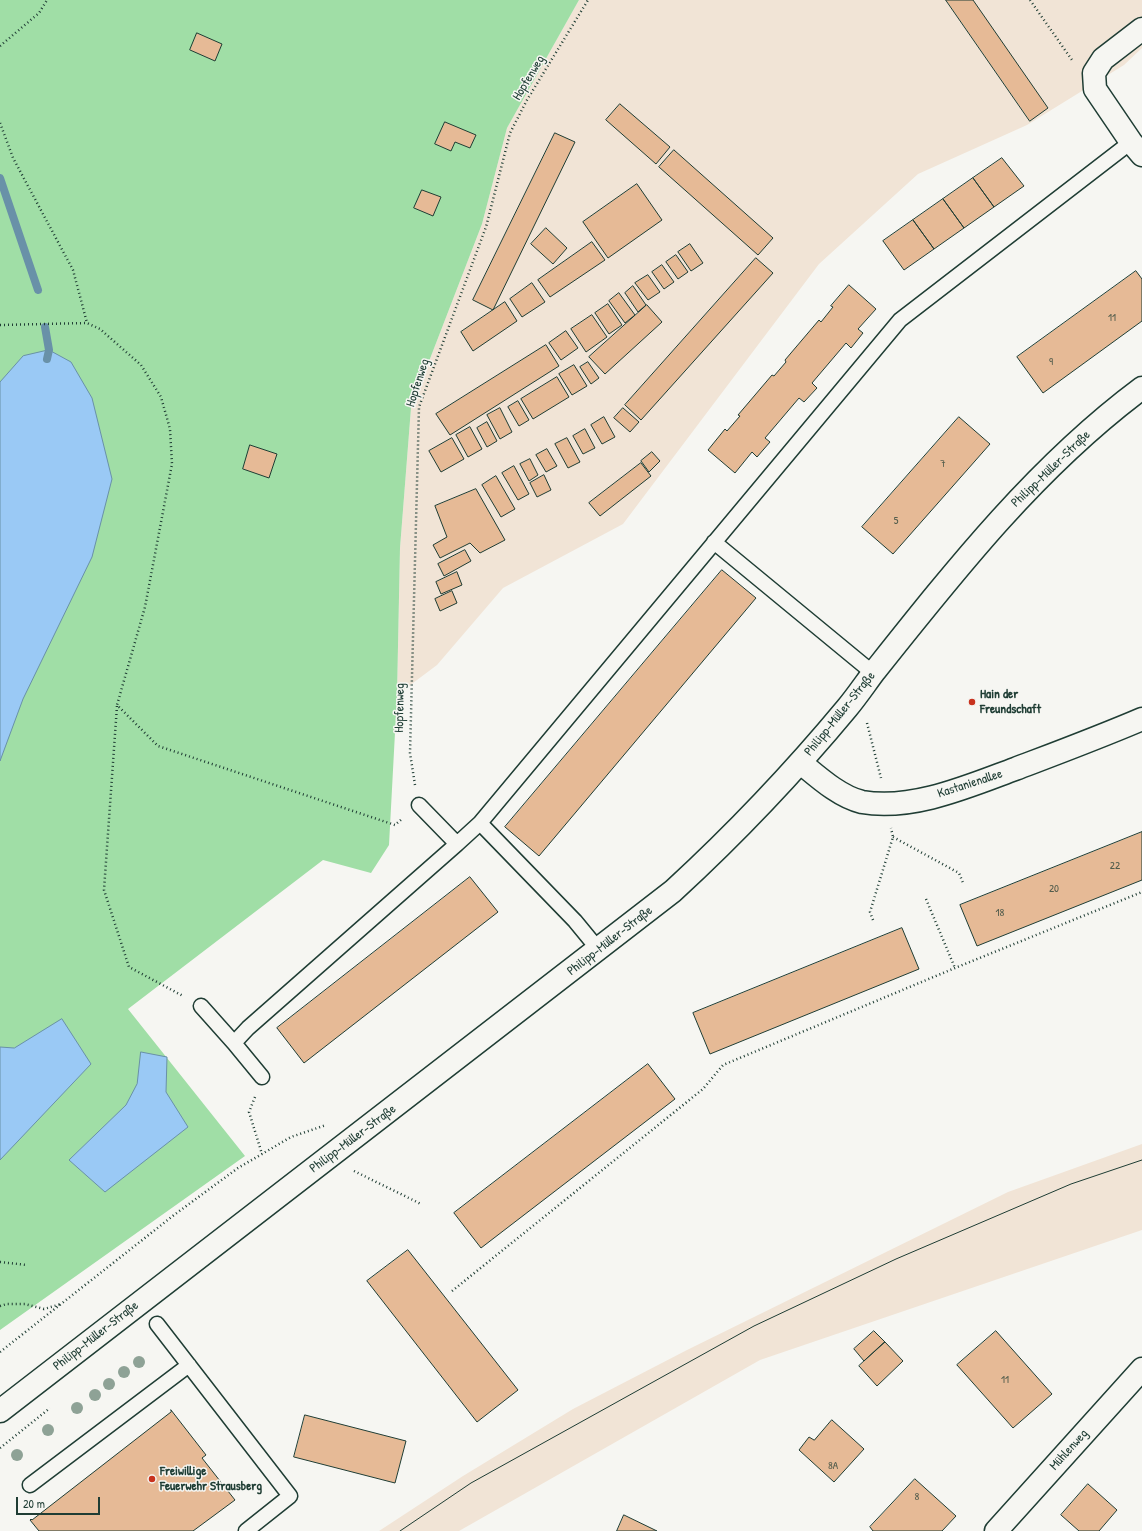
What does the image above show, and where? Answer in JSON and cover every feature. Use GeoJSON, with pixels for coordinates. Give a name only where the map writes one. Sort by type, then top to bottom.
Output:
{"type":"FeatureCollection","features":[{"type":"Feature","properties":{"kind":"main road"},"geometry":{"type":"LineString","coordinates":[[1136,148],[1095,89],[1094,73],[1103,59],[1142,29]]}},
{"type":"Feature","properties":{"kind":"main road","name":"Philipp-Müller-Straße"},"geometry":{"type":"LineString","coordinates":[[0,1411],[673,891],[726,842],[801,763],[849,706],[873,673],[960,566],[1012,506],[1069,449],[1142,388]]}},
{"type":"Feature","properties":{"kind":"main road","name":"Kastanienallee"},"geometry":{"type":"LineString","coordinates":[[801,763],[830,787],[861,802],[886,803],[914,801],[952,792],[1142,720]]}},
{"type":"Feature","properties":{"kind":"main road","name":"Mühlenweg"},"geometry":{"type":"LineString","coordinates":[[996,1531],[1142,1369]]}},
{"type":"Feature","properties":{"kind":"lane"},"geometry":{"type":"LineString","coordinates":[[234,1044],[254,1023],[480,823],[900,320],[1136,148]]}},
{"type":"Feature","properties":{"kind":"lane"},"geometry":{"type":"LineString","coordinates":[[714,542],[873,673]]}},
{"type":"Feature","properties":{"kind":"lane"},"geometry":{"type":"LineString","coordinates":[[419,805],[457,844]]}},
{"type":"Feature","properties":{"kind":"lane"},"geometry":{"type":"LineString","coordinates":[[480,823],[575,920],[598,949]]}},
{"type":"Feature","properties":{"kind":"lane"},"geometry":{"type":"LineString","coordinates":[[201,1006],[262,1077]]}},
{"type":"Feature","properties":{"kind":"lane"},"geometry":{"type":"LineString","coordinates":[[157,1324],[290,1496],[246,1531]]}},
{"type":"Feature","properties":{"kind":"lane"},"geometry":{"type":"LineString","coordinates":[[30,1485],[189,1365]]}},
{"type":"Feature","properties":{"kind":"path"},"geometry":{"type":"LineString","coordinates":[[0,46],[39,13],[47,0]]}},
{"type":"Feature","properties":{"kind":"path","name":"Hopfenweg"},"geometry":{"type":"LineString","coordinates":[[419,805],[410,753],[418,407],[486,226],[510,133],[527,100],[588,0]]}},
{"type":"Feature","properties":{"kind":"path"},"geometry":{"type":"LineString","coordinates":[[1030,0],[1065,47],[1080,74],[1094,73]]}},
{"type":"Feature","properties":{"kind":"path"},"geometry":{"type":"LineString","coordinates":[[0,123],[13,158],[73,270],[87,323]]}},
{"type":"Feature","properties":{"kind":"path"},"geometry":{"type":"LineString","coordinates":[[0,325],[87,323],[100,329],[141,365],[161,397],[170,429],[172,464],[145,607],[117,705],[104,890],[129,967],[201,1006]]}},
{"type":"Feature","properties":{"kind":"path"},"geometry":{"type":"LineString","coordinates":[[117,705],[158,746],[387,823],[395,825],[419,805]]}},
{"type":"Feature","properties":{"kind":"path"},"geometry":{"type":"LineString","coordinates":[[849,706],[869,724],[893,837],[870,912],[873,920]]}},
{"type":"Feature","properties":{"kind":"path"},"geometry":{"type":"LineString","coordinates":[[893,837],[959,873],[962,883]]}},
{"type":"Feature","properties":{"kind":"path"},"geometry":{"type":"LineString","coordinates":[[452,1291],[703,1089],[722,1065],[1142,892]]}},
{"type":"Feature","properties":{"kind":"path"},"geometry":{"type":"LineString","coordinates":[[926,899],[955,968]]}},
{"type":"Feature","properties":{"kind":"path"},"geometry":{"type":"LineString","coordinates":[[262,1077],[249,1112],[262,1154]]}},
{"type":"Feature","properties":{"kind":"path"},"geometry":{"type":"LineString","coordinates":[[0,1352],[174,1215],[238,1168],[291,1137],[333,1123]]}},
{"type":"Feature","properties":{"kind":"path"},"geometry":{"type":"LineString","coordinates":[[353,1171],[422,1204]]}},
{"type":"Feature","properties":{"kind":"path"},"geometry":{"type":"LineString","coordinates":[[0,1262],[27,1265]]}},
{"type":"Feature","properties":{"kind":"path"},"geometry":{"type":"LineString","coordinates":[[0,1306],[7,1304],[25,1304],[44,1310],[63,1303]]}},
{"type":"Feature","properties":{"kind":"shaded area"},"geometry":{"type":"Polygon","coordinates":[[[579,0],[1142,0],[1142,48],[1124,65],[1027,125],[918,174],[819,264],[623,524],[503,588],[437,665],[397,695],[400,548],[411,408],[482,224],[507,128],[579,0]]]}},
{"type":"Feature","properties":{"kind":"shaded area"},"geometry":{"type":"Polygon","coordinates":[[[1142,1144],[1142,1230],[760,1360],[459,1531],[379,1531],[463,1476],[573,1409],[687,1350],[1008,1192],[1142,1144]]]}},
{"type":"Feature","properties":{"kind":"green space"},"geometry":{"type":"Polygon","coordinates":[[[0,0],[579,0],[507,128],[482,224],[411,408],[400,548],[397,695],[389,845],[371,873],[323,860],[128,1009],[245,1156],[0,1330],[0,0]]]}},
{"type":"Feature","properties":{"kind":"water"},"geometry":{"type":"Polygon","coordinates":[[[49,350],[71,362],[92,398],[112,479],[92,557],[23,699],[0,761],[0,382],[23,356],[49,350]]]}},
{"type":"Feature","properties":{"kind":"water"},"geometry":{"type":"Polygon","coordinates":[[[62,1019],[91,1064],[0,1160],[0,1047],[14,1048],[62,1019]]]}},
{"type":"Feature","properties":{"kind":"water"},"geometry":{"type":"Polygon","coordinates":[[[141,1052],[167,1057],[166,1092],[188,1127],[105,1192],[69,1160],[126,1105],[137,1084],[141,1052]]]}},
{"type":"Feature","properties":{"kind":"building"},"geometry":{"type":"Polygon","coordinates":[[[946,0],[973,0],[1048,108],[1030,121],[946,0]]]}},
{"type":"Feature","properties":{"kind":"building"},"geometry":{"type":"Polygon","coordinates":[[[197,33],[222,44],[215,61],[190,50],[197,33]]]}},
{"type":"Feature","properties":{"kind":"building"},"geometry":{"type":"Polygon","coordinates":[[[620,104],[670,147],[656,164],[606,120],[620,104]]]}},
{"type":"Feature","properties":{"kind":"building"},"geometry":{"type":"Polygon","coordinates":[[[445,122],[476,135],[470,148],[455,142],[451,151],[435,144],[445,122]]]}},
{"type":"Feature","properties":{"kind":"building"},"geometry":{"type":"Polygon","coordinates":[[[555,133],[575,142],[493,310],[473,300],[555,133]]]}},
{"type":"Feature","properties":{"kind":"building"},"geometry":{"type":"Polygon","coordinates":[[[674,150],[773,238],[758,255],[659,167],[674,150]]]}},
{"type":"Feature","properties":{"kind":"building"},"geometry":{"type":"Polygon","coordinates":[[[1002,158],[1024,186],[994,207],[973,178],[1002,158]]]}},
{"type":"Feature","properties":{"kind":"building"},"geometry":{"type":"Polygon","coordinates":[[[973,178],[994,207],[964,228],[943,199],[973,178]]]}},
{"type":"Feature","properties":{"kind":"building"},"geometry":{"type":"Polygon","coordinates":[[[637,184],[662,220],[608,258],[583,222],[637,184]]]}},
{"type":"Feature","properties":{"kind":"building"},"geometry":{"type":"Polygon","coordinates":[[[422,190],[441,197],[433,216],[414,208],[422,190]]]}},
{"type":"Feature","properties":{"kind":"building"},"geometry":{"type":"Polygon","coordinates":[[[943,199],[964,228],[934,249],[913,220],[943,199]]]}},
{"type":"Feature","properties":{"kind":"building"},"geometry":{"type":"Polygon","coordinates":[[[913,220],[934,249],[904,270],[883,241],[913,220]]]}},
{"type":"Feature","properties":{"kind":"building"},"geometry":{"type":"Polygon","coordinates":[[[546,228],[567,248],[553,264],[531,244],[546,228]]]}},
{"type":"Feature","properties":{"kind":"building"},"geometry":{"type":"Polygon","coordinates":[[[592,242],[605,260],[550,297],[538,280],[592,242]]]}},
{"type":"Feature","properties":{"kind":"building"},"geometry":{"type":"Polygon","coordinates":[[[690,244],[703,263],[691,271],[678,252],[690,244]]]}},
{"type":"Feature","properties":{"kind":"building"},"geometry":{"type":"Polygon","coordinates":[[[676,255],[688,272],[678,279],[666,262],[676,255]]]}},
{"type":"Feature","properties":{"kind":"building"},"geometry":{"type":"Polygon","coordinates":[[[756,258],[773,273],[641,420],[625,405],[756,258]]]}},
{"type":"Feature","properties":{"kind":"building"},"geometry":{"type":"Polygon","coordinates":[[[662,265],[674,282],[664,289],[652,272],[662,265]]]}},
{"type":"Feature","properties":{"kind":"building"},"geometry":{"type":"Polygon","coordinates":[[[1136,271],[1142,279],[1142,321],[1043,393],[1017,357],[1136,271]]]}},
{"type":"Feature","properties":{"kind":"building"},"geometry":{"type":"Polygon","coordinates":[[[648,275],[660,292],[648,300],[635,283],[648,275]]]}},
{"type":"Feature","properties":{"kind":"building"},"geometry":{"type":"Polygon","coordinates":[[[532,283],[545,302],[522,317],[510,299],[532,283]]]}},
{"type":"Feature","properties":{"kind":"building"},"geometry":{"type":"Polygon","coordinates":[[[849,285],[876,309],[858,329],[863,333],[851,348],[846,343],[812,383],[817,388],[804,402],[799,398],[765,438],[770,442],[757,457],[752,452],[735,473],[708,450],[725,429],[727,431],[740,416],[738,415],[772,375],[774,376],[786,362],[785,360],[819,320],[821,322],[833,307],[831,306],[849,285]]]}},
{"type":"Feature","properties":{"kind":"building"},"geometry":{"type":"Polygon","coordinates":[[[633,286],[646,305],[638,312],[625,293],[633,286]]]}},
{"type":"Feature","properties":{"kind":"building"},"geometry":{"type":"Polygon","coordinates":[[[619,293],[635,315],[625,323],[609,301],[619,293]]]}},
{"type":"Feature","properties":{"kind":"building"},"geometry":{"type":"Polygon","coordinates":[[[505,302],[517,321],[473,351],[461,332],[505,302]]]}},
{"type":"Feature","properties":{"kind":"building"},"geometry":{"type":"Polygon","coordinates":[[[608,304],[622,325],[609,334],[595,313],[608,304]]]}},
{"type":"Feature","properties":{"kind":"building"},"geometry":{"type":"Polygon","coordinates":[[[647,305],[662,322],[605,374],[589,357],[647,305]]]}},
{"type":"Feature","properties":{"kind":"building"},"geometry":{"type":"Polygon","coordinates":[[[592,315],[607,337],[586,352],[571,329],[592,315]]]}},
{"type":"Feature","properties":{"kind":"building"},"geometry":{"type":"Polygon","coordinates":[[[566,331],[578,348],[561,360],[549,343],[566,331]]]}},
{"type":"Feature","properties":{"kind":"building"},"geometry":{"type":"Polygon","coordinates":[[[546,345],[559,366],[450,435],[436,414],[546,345]]]}},
{"type":"Feature","properties":{"kind":"building"},"geometry":{"type":"Polygon","coordinates":[[[588,362],[599,378],[591,384],[580,367],[588,362]]]}},
{"type":"Feature","properties":{"kind":"building"},"geometry":{"type":"Polygon","coordinates":[[[574,365],[587,386],[572,395],[559,374],[574,365]]]}},
{"type":"Feature","properties":{"kind":"building"},"geometry":{"type":"Polygon","coordinates":[[[557,377],[569,397],[533,419],[521,399],[557,377]]]}},
{"type":"Feature","properties":{"kind":"building"},"geometry":{"type":"Polygon","coordinates":[[[518,401],[529,420],[519,426],[508,407],[518,401]]]}},
{"type":"Feature","properties":{"kind":"building"},"geometry":{"type":"Polygon","coordinates":[[[500,408],[512,432],[500,439],[487,415],[500,408]]]}},
{"type":"Feature","properties":{"kind":"building"},"geometry":{"type":"Polygon","coordinates":[[[623,408],[639,422],[630,432],[614,418],[623,408]]]}},
{"type":"Feature","properties":{"kind":"building"},"geometry":{"type":"Polygon","coordinates":[[[604,417],[615,437],[602,444],[591,425],[604,417]]]}},
{"type":"Feature","properties":{"kind":"building"},"geometry":{"type":"Polygon","coordinates":[[[959,417],[990,444],[893,554],[862,527],[959,417]]]}},
{"type":"Feature","properties":{"kind":"building"},"geometry":{"type":"Polygon","coordinates":[[[487,422],[497,441],[487,447],[477,428],[487,422]]]}},
{"type":"Feature","properties":{"kind":"building"},"geometry":{"type":"Polygon","coordinates":[[[470,427],[482,449],[468,457],[456,435],[470,427]]]}},
{"type":"Feature","properties":{"kind":"building"},"geometry":{"type":"Polygon","coordinates":[[[585,429],[595,448],[583,454],[573,436],[585,429]]]}},
{"type":"Feature","properties":{"kind":"building"},"geometry":{"type":"Polygon","coordinates":[[[452,438],[464,459],[441,472],[429,451],[452,438]]]}},
{"type":"Feature","properties":{"kind":"building"},"geometry":{"type":"Polygon","coordinates":[[[567,438],[580,462],[568,468],[555,444],[567,438]]]}},
{"type":"Feature","properties":{"kind":"building"},"geometry":{"type":"Polygon","coordinates":[[[250,445],[277,454],[269,478],[243,469],[250,445]]]}},
{"type":"Feature","properties":{"kind":"building"},"geometry":{"type":"Polygon","coordinates":[[[547,449],[557,466],[546,472],[536,455],[547,449]]]}},
{"type":"Feature","properties":{"kind":"building"},"geometry":{"type":"Polygon","coordinates":[[[652,452],[660,461],[649,472],[641,461],[652,452]]]}},
{"type":"Feature","properties":{"kind":"building"},"geometry":{"type":"Polygon","coordinates":[[[530,459],[538,475],[529,481],[520,464],[530,459]]]}},
{"type":"Feature","properties":{"kind":"building"},"geometry":{"type":"Polygon","coordinates":[[[641,463],[651,476],[600,516],[589,503],[641,463]]]}},
{"type":"Feature","properties":{"kind":"building"},"geometry":{"type":"Polygon","coordinates":[[[514,466],[529,494],[518,500],[502,473],[514,466]]]}},
{"type":"Feature","properties":{"kind":"building"},"geometry":{"type":"Polygon","coordinates":[[[544,475],[551,490],[537,497],[530,483],[544,475]]]}},
{"type":"Feature","properties":{"kind":"building"},"geometry":{"type":"Polygon","coordinates":[[[496,476],[515,509],[501,517],[482,485],[496,476]]]}},
{"type":"Feature","properties":{"kind":"building"},"geometry":{"type":"Polygon","coordinates":[[[476,489],[505,540],[480,553],[470,543],[440,558],[433,545],[447,537],[435,506],[476,489]]]}},
{"type":"Feature","properties":{"kind":"building"},"geometry":{"type":"Polygon","coordinates":[[[465,550],[471,561],[444,576],[438,564],[465,550]]]}},
{"type":"Feature","properties":{"kind":"building"},"geometry":{"type":"Polygon","coordinates":[[[722,570],[756,598],[539,856],[505,827],[722,570]]]}},
{"type":"Feature","properties":{"kind":"building"},"geometry":{"type":"Polygon","coordinates":[[[457,572],[462,585],[441,594],[436,582],[457,572]]]}},
{"type":"Feature","properties":{"kind":"building"},"geometry":{"type":"Polygon","coordinates":[[[452,591],[457,603],[440,611],[435,599],[452,591]]]}},
{"type":"Feature","properties":{"kind":"building"},"geometry":{"type":"Polygon","coordinates":[[[1142,832],[1142,880],[977,946],[960,905],[1142,832]]]}},
{"type":"Feature","properties":{"kind":"building"},"geometry":{"type":"Polygon","coordinates":[[[470,877],[498,912],[304,1063],[277,1028],[470,877]]]}},
{"type":"Feature","properties":{"kind":"building"},"geometry":{"type":"Polygon","coordinates":[[[902,928],[919,969],[710,1054],[693,1013],[902,928]]]}},
{"type":"Feature","properties":{"kind":"building"},"geometry":{"type":"Polygon","coordinates":[[[648,1064],[675,1099],[481,1248],[454,1213],[648,1064]]]}},
{"type":"Feature","properties":{"kind":"building"},"geometry":{"type":"Polygon","coordinates":[[[408,1250],[518,1390],[477,1422],[367,1281],[408,1250]]]}},
{"type":"Feature","properties":{"kind":"building"},"geometry":{"type":"Polygon","coordinates":[[[874,1331],[885,1342],[864,1361],[854,1349],[874,1331]]]}},
{"type":"Feature","properties":{"kind":"building"},"geometry":{"type":"Polygon","coordinates":[[[996,1331],[1052,1394],[1013,1428],[957,1365],[996,1331]]]}},
{"type":"Feature","properties":{"kind":"building"},"geometry":{"type":"Polygon","coordinates":[[[885,1342],[903,1361],[877,1386],[859,1366],[885,1342]]]}},
{"type":"Feature","properties":{"kind":"building","name":"Freiwillige Feuerwehr Strausberg"},"geometry":{"type":"Polygon","coordinates":[[[171,1410],[206,1455],[202,1458],[235,1500],[193,1531],[39,1531],[30,1520],[31,1519],[32,1520],[171,1412],[171,1410]]]}},
{"type":"Feature","properties":{"kind":"building"},"geometry":{"type":"Polygon","coordinates":[[[305,1415],[406,1441],[395,1483],[294,1457],[305,1415]]]}},
{"type":"Feature","properties":{"kind":"building"},"geometry":{"type":"Polygon","coordinates":[[[832,1420],[864,1449],[834,1482],[799,1450],[809,1437],[814,1440],[832,1420]]]}},
{"type":"Feature","properties":{"kind":"building"},"geometry":{"type":"Polygon","coordinates":[[[915,1479],[956,1516],[942,1531],[873,1531],[870,1527],[915,1479]]]}},
{"type":"Feature","properties":{"kind":"building"},"geometry":{"type":"Polygon","coordinates":[[[1088,1484],[1117,1510],[1099,1531],[1079,1531],[1061,1515],[1088,1484]]]}},
{"type":"Feature","properties":{"kind":"building"},"geometry":{"type":"Polygon","coordinates":[[[624,1515],[657,1531],[617,1531],[624,1515]]]}},
{"type":"Feature","properties":{"kind":"waterway"},"geometry":{"type":"LineString","coordinates":[[0,178],[38,290]]}},
{"type":"Feature","properties":{"kind":"waterway"},"geometry":{"type":"LineString","coordinates":[[45,327],[49,350],[47,359]]}},
{"type":"Feature","properties":{"kind":"tram line"},"geometry":{"type":"LineString","coordinates":[[400,1531],[471,1483],[754,1326],[896,1259],[1071,1184],[1142,1160]]}},
{"type":"Feature","properties":{"kind":"place","name":"Hain der Freundschaft"},"geometry":{"type":"Point","coordinates":[972,702]}},
{"type":"Feature","properties":{"kind":"place","name":"Freiwillige Feuerwehr Strausberg"},"geometry":{"type":"Point","coordinates":[152,1479]}}]}
